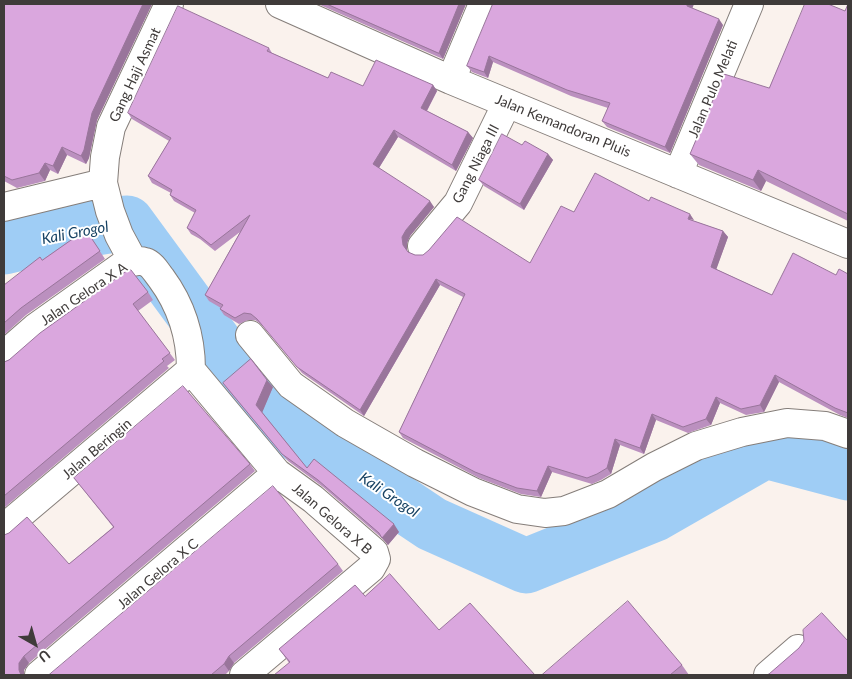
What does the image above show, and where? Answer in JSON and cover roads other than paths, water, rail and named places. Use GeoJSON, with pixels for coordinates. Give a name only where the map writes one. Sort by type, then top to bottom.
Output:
{"type":"FeatureCollection","features":[{"type":"Feature","properties":{"kind":"street","name":"Gang Haji Asmat"},"geometry":{"type":"LineString","coordinates":[[133,261],[114,223],[103,183],[104,157],[111,127],[169,4]]}},
{"type":"Feature","properties":{"kind":"street"},"geometry":{"type":"LineString","coordinates":[[451,80],[484,4]]}},
{"type":"Feature","properties":{"kind":"street","name":"Jalan Pulo Melati"},"geometry":{"type":"LineString","coordinates":[[678,174],[749,4]]}},
{"type":"Feature","properties":{"kind":"street","name":"Jalan Kemandoran Pluis"},"geometry":{"type":"LineString","coordinates":[[291,6],[451,80],[848,244]]}},
{"type":"Feature","properties":{"kind":"street","name":"Gang Niaga III"},"geometry":{"type":"LineString","coordinates":[[422,246],[458,203],[507,103]]}},
{"type":"Feature","properties":{"kind":"street"},"geometry":{"type":"LineString","coordinates":[[4,207],[103,183]]}},
{"type":"Feature","properties":{"kind":"street","name":"Jalan Gelora X A"},"geometry":{"type":"LineString","coordinates":[[4,355],[35,328],[122,266],[133,261],[144,262],[153,268],[177,304],[186,330],[191,370]]}},
{"type":"Feature","properties":{"kind":"street"},"geometry":{"type":"LineString","coordinates":[[250,335],[291,385],[345,423],[415,463],[473,492],[517,509],[545,513],[564,512],[608,494],[654,467],[696,446],[742,432],[787,423],[825,426],[848,434]]}},
{"type":"Feature","properties":{"kind":"street","name":"Jalan Gelora X B"},"geometry":{"type":"LineString","coordinates":[[191,370],[277,473],[313,499],[364,542],[374,552],[376,559],[371,568],[244,675]]}},
{"type":"Feature","properties":{"kind":"street","name":"Jalan Beringin"},"geometry":{"type":"LineString","coordinates":[[4,528],[191,370]]}},
{"type":"Feature","properties":{"kind":"street","name":"Jalan Gelora X C"},"geometry":{"type":"LineString","coordinates":[[39,675],[277,473]]}},
{"type":"Feature","properties":{"kind":"street"},"geometry":{"type":"LineString","coordinates":[[768,675],[798,649]]}},
{"type":"Feature","properties":{"kind":"waterway","name":"Kali Grogol"},"geometry":{"type":"LineString","coordinates":[[4,247],[58,234],[127,223],[234,369],[293,431],[432,524],[526,566],[655,514],[765,451],[848,473]]}}]}
